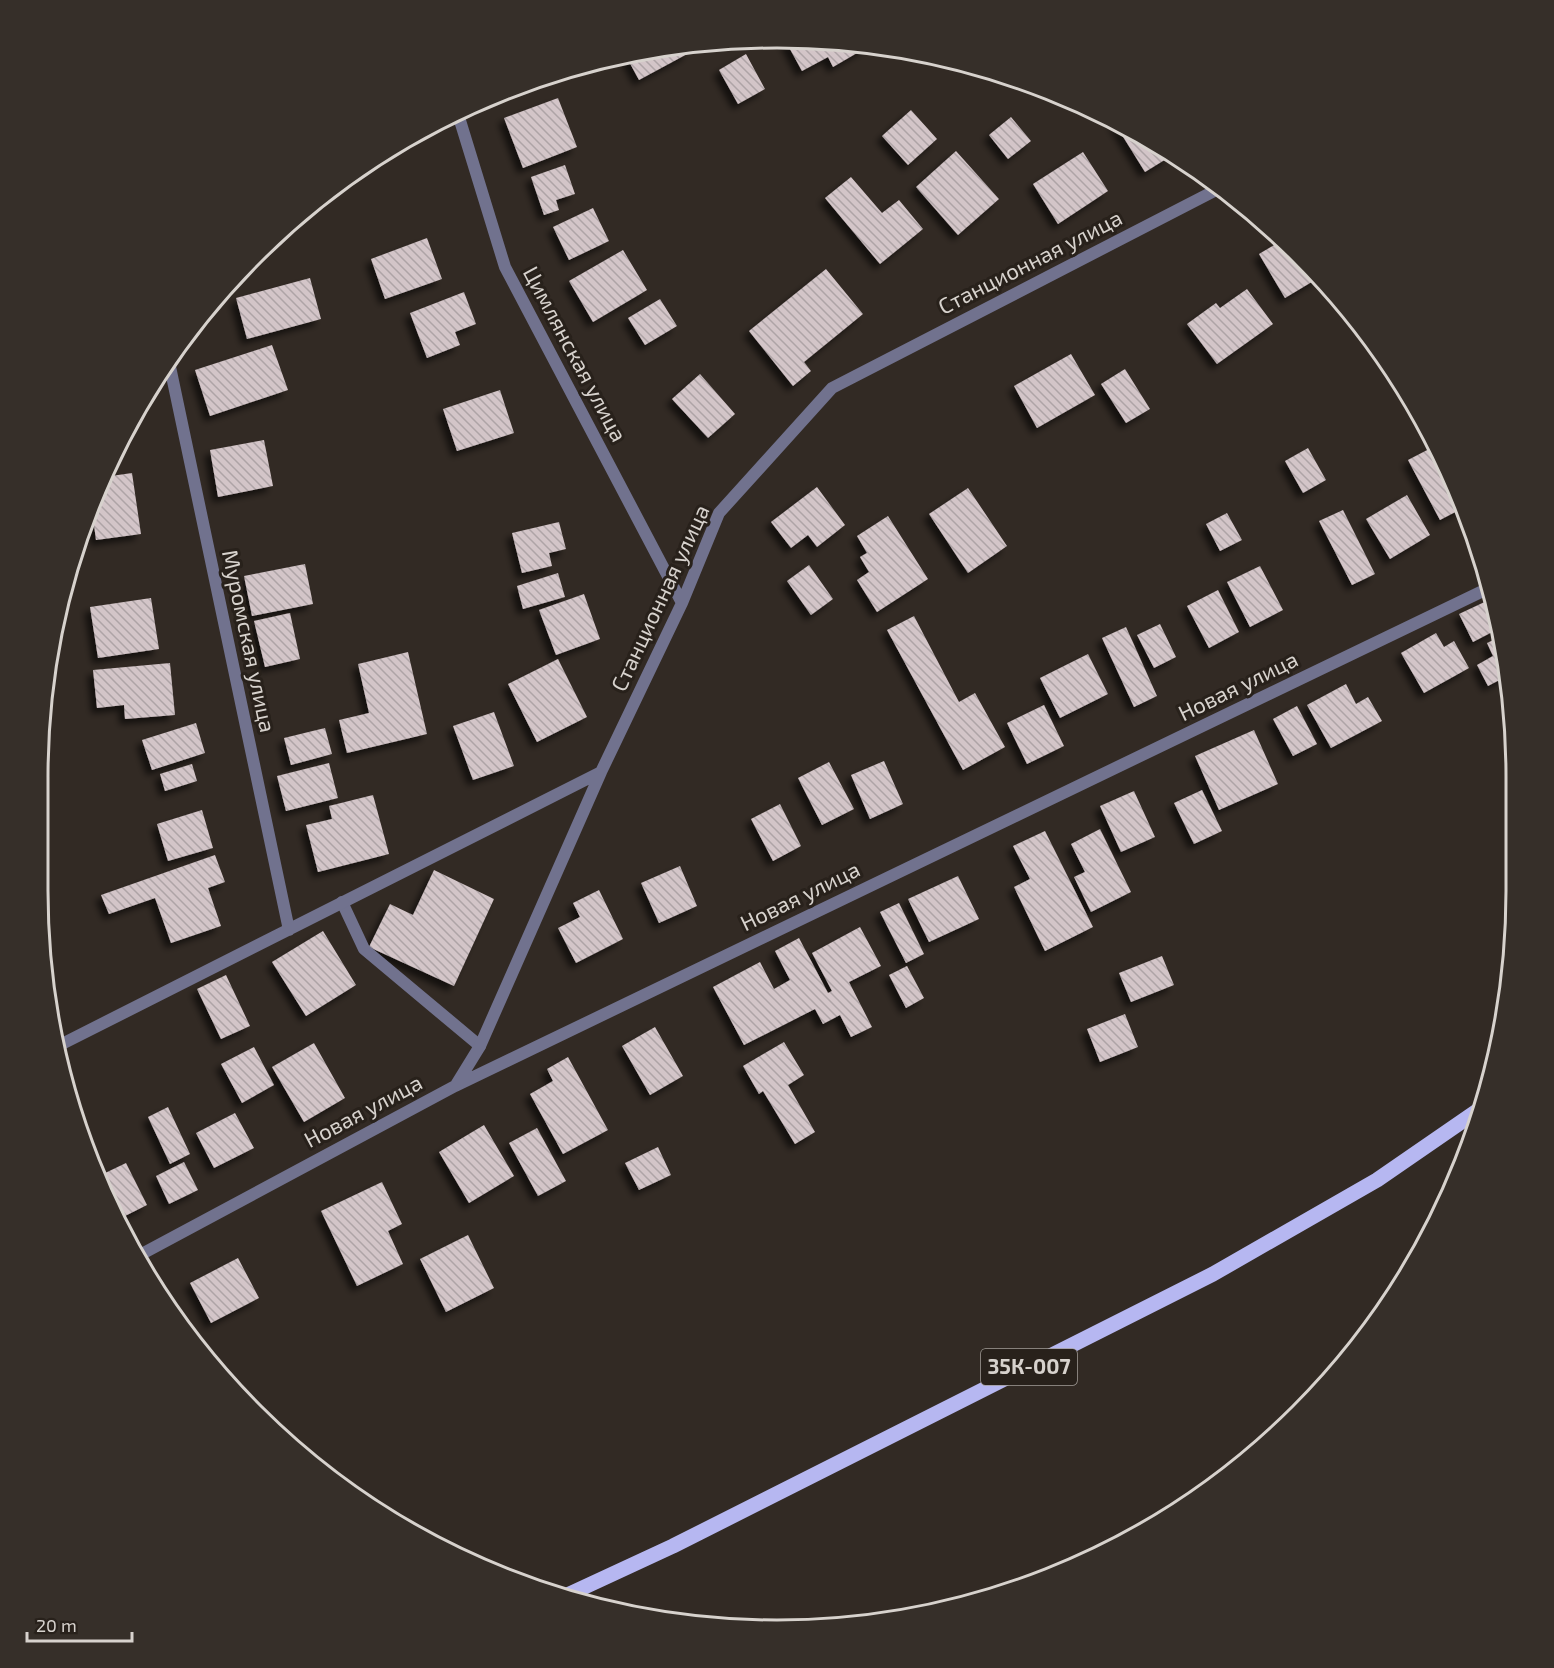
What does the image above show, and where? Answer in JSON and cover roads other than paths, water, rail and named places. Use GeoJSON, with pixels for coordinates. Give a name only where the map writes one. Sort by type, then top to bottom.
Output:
{"type":"FeatureCollection","features":[{"type":"Feature","properties":{"kind":"main road","name":"35К-007"},"geometry":{"type":"LineString","coordinates":[[576,1591],[673,1546],[1213,1274],[1377,1180],[1470,1116]]}},
{"type":"Feature","properties":{"kind":"street","name":"Цимлянская улица"},"geometry":{"type":"LineString","coordinates":[[460,121],[505,267],[682,603]]}},
{"type":"Feature","properties":{"kind":"street","name":"Станционная улица"},"geometry":{"type":"LineString","coordinates":[[455,1086],[480,1046],[601,772],[682,603],[719,513],[832,388],[1212,192]]}},
{"type":"Feature","properties":{"kind":"street","name":"Муромская улица"},"geometry":{"type":"LineString","coordinates":[[171,372],[289,930]]}},
{"type":"Feature","properties":{"kind":"street","name":"Новая улица"},"geometry":{"type":"LineString","coordinates":[[144,1253],[455,1086],[1482,591]]}},
{"type":"Feature","properties":{"kind":"street"},"geometry":{"type":"LineString","coordinates":[[64,1043],[601,772]]}},
{"type":"Feature","properties":{"kind":"street"},"geometry":{"type":"LineString","coordinates":[[342,902],[364,949],[480,1046]]}}]}
